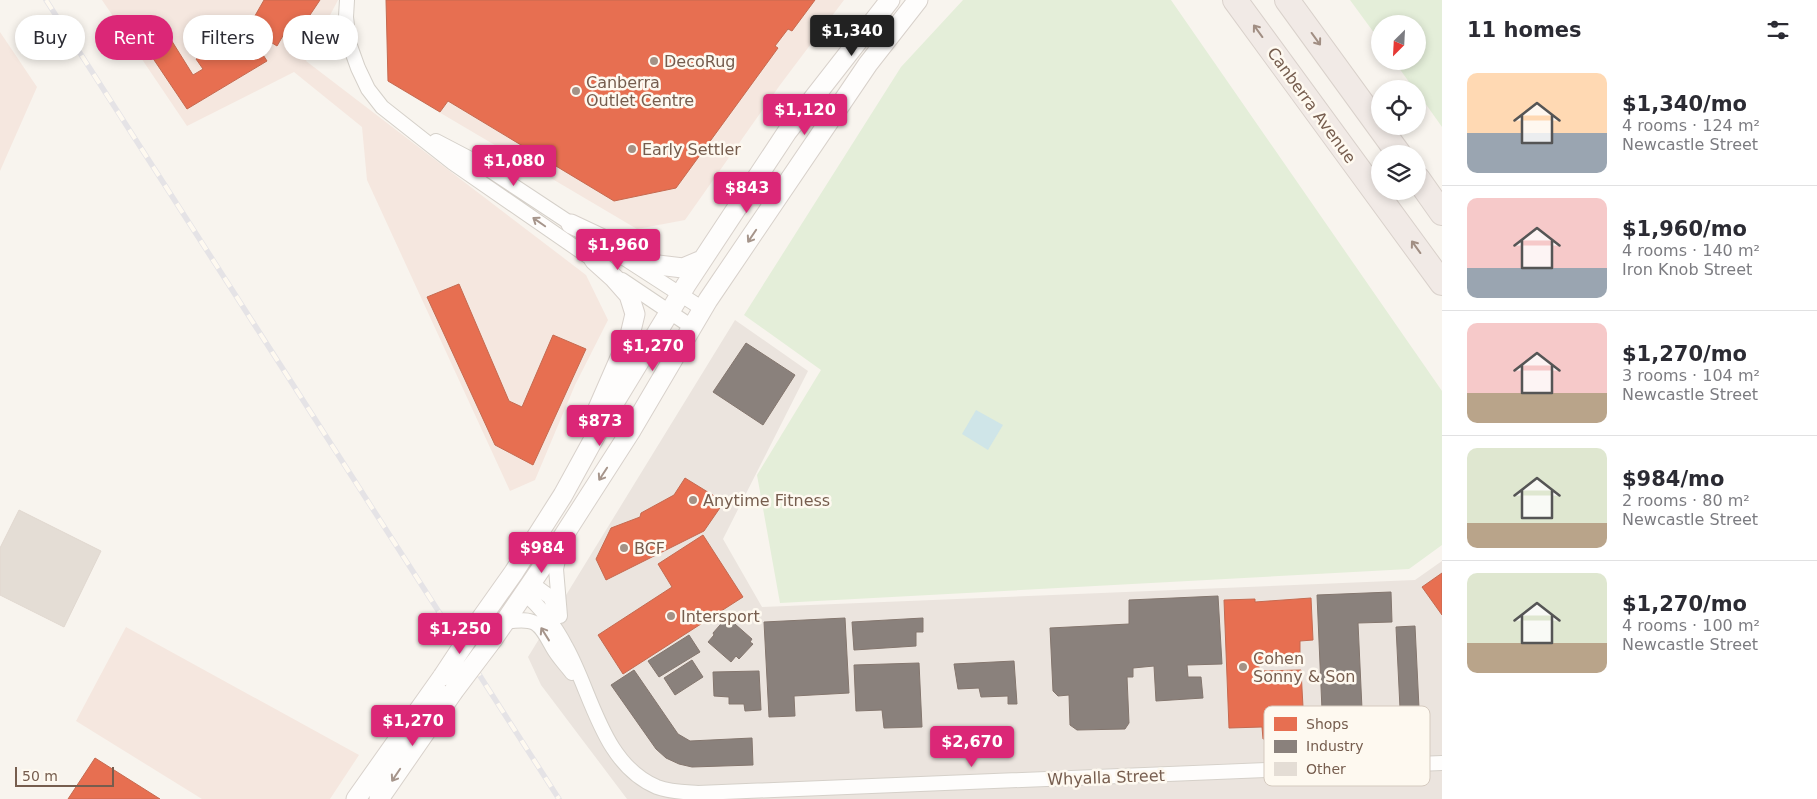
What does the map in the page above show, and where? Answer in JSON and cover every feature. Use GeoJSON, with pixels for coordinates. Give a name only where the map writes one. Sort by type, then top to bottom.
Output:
{"type":"FeatureCollection","features":[{"type":"Feature","properties":{"kind":"highway","name":"Canberra Avenue"},"geometry":{"type":"LineString","coordinates":[[1235,0],[1442,283]]}},
{"type":"Feature","properties":{"kind":"highway"},"geometry":{"type":"LineString","coordinates":[[1287,0],[1392,145]]}},
{"type":"Feature","properties":{"kind":"highway"},"geometry":{"type":"LineString","coordinates":[[1426,190],[1442,213]]}},
{"type":"Feature","properties":{"kind":"main road"},"geometry":{"type":"LineString","coordinates":[[356,799],[511,576],[563,495],[608,414],[669,313],[787,132],[890,0]]}},
{"type":"Feature","properties":{"kind":"main road"},"geometry":{"type":"LineString","coordinates":[[380,799],[564,535],[632,429],[703,308],[868,64],[918,0]]}},
{"type":"Feature","properties":{"kind":"main road"},"geometry":{"type":"LineString","coordinates":[[571,224],[658,265],[683,268],[702,260]]}},
{"type":"Feature","properties":{"kind":"main road"},"geometry":{"type":"LineString","coordinates":[[563,495],[630,335],[635,314],[629,295],[594,260]]}},
{"type":"Feature","properties":{"kind":"main road","name":"Whyalla Street"},"geometry":{"type":"LineString","coordinates":[[511,576],[528,588]]}},
{"type":"Feature","properties":{"kind":"street"},"geometry":{"type":"LineString","coordinates":[[347,0],[346,17],[349,44],[368,89],[382,107],[453,163],[692,327]]}},
{"type":"Feature","properties":{"kind":"street"},"geometry":{"type":"LineString","coordinates":[[419,135],[438,142],[482,165],[703,308]]}},
{"type":"Feature","properties":{"kind":"street","name":"Whyalla Street"},"geometry":{"type":"LineString","coordinates":[[564,535],[556,569],[560,616],[567,648]]}},
{"type":"Feature","properties":{"kind":"street","name":"Whyalla Street"},"geometry":{"type":"LineString","coordinates":[[528,588],[550,597],[560,616]]}},
{"type":"Feature","properties":{"kind":"street","name":"Whyalla Street"},"geometry":{"type":"LineString","coordinates":[[528,588],[567,648],[609,742],[623,761],[645,780],[671,791],[698,793],[1264,770]]}},
{"type":"Feature","properties":{"kind":"street","name":"Whyalla Street"},"geometry":{"type":"LineString","coordinates":[[505,622],[525,619],[532,620],[538,624],[557,654],[584,688]]}},
{"type":"Feature","properties":{"kind":"shaded area"},"geometry":{"type":"Polygon","coordinates":[[[102,0],[338,0],[330,15],[283,15],[283,60],[307,60],[586,275],[608,320],[575,385],[535,480],[510,491],[367,180],[362,127],[294,72],[187,126],[142,60],[173,60],[173,15],[112,15],[102,0]]]}},
{"type":"Feature","properties":{"kind":"shaded area","name":"Canberra Outlet Centre"},"geometry":{"type":"Polygon","coordinates":[[[386,0],[844,0],[780,85],[685,220],[637,229],[388,82],[386,0]]]}},
{"type":"Feature","properties":{"kind":"shaded area"},"geometry":{"type":"Polygon","coordinates":[[[0,32],[15,54],[15,60],[19,60],[37,87],[0,171],[0,32]]]}},
{"type":"Feature","properties":{"kind":"shaded area"},"geometry":{"type":"Polygon","coordinates":[[[735,320],[808,371],[723,539],[762,607],[1415,580],[1442,561],[1442,799],[627,799],[541,685],[528,657],[735,320]]]}},
{"type":"Feature","properties":{"kind":"shaded area"},"geometry":{"type":"Polygon","coordinates":[[[976,410],[1003,425],[988,450],[962,434],[976,410]]]}},
{"type":"Feature","properties":{"kind":"shaded area"},"geometry":{"type":"Polygon","coordinates":[[[126,627],[359,755],[330,799],[202,799],[76,721],[126,627]]]}},
{"type":"Feature","properties":{"kind":"green space"},"geometry":{"type":"Polygon","coordinates":[[[963,0],[1171,0],[1442,391],[1442,545],[1409,569],[780,603],[757,475],[821,370],[744,315],[901,67],[963,0]]]}},
{"type":"Feature","properties":{"kind":"green space"},"geometry":{"type":"Polygon","coordinates":[[[1350,0],[1442,0],[1442,127],[1426,104],[1426,80],[1408,80],[1400,70],[1426,70],[1426,15],[1371,15],[1371,29],[1350,0]]]}},
{"type":"Feature","properties":{"kind":"building: Shops"},"geometry":{"type":"Polygon","coordinates":[[[264,0],[320,0],[310,15],[283,15],[283,36],[277,46],[273,44],[273,15],[255,15],[264,0]]]}},
{"type":"Feature","properties":{"kind":"building: Shops","name":"Canberra Outlet Centre"},"geometry":{"type":"Polygon","coordinates":[[[386,0],[815,0],[792,31],[788,29],[775,46],[778,48],[676,188],[614,201],[448,101],[440,112],[388,81],[386,0]]]}},
{"type":"Feature","properties":{"kind":"building: Shops"},"geometry":{"type":"Polygon","coordinates":[[[173,43],[193,75],[203,69],[197,60],[267,61],[187,109],[154,60],[173,60],[173,43]]]}},
{"type":"Feature","properties":{"kind":"building: Shops"},"geometry":{"type":"Polygon","coordinates":[[[459,284],[509,401],[522,407],[553,335],[586,349],[533,465],[495,445],[427,297],[459,284]]]}},
{"type":"Feature","properties":{"kind":"building: Shops"},"geometry":{"type":"Polygon","coordinates":[[[685,478],[724,502],[704,531],[606,580],[596,559],[611,528],[640,517],[641,513],[674,495],[685,478]]]}},
{"type":"Feature","properties":{"kind":"building: Shops","name":"Intersport"},"geometry":{"type":"Polygon","coordinates":[[[703,535],[743,597],[623,674],[598,635],[672,587],[658,564],[703,535]]]}},
{"type":"Feature","properties":{"kind":"building: Shops"},"geometry":{"type":"Polygon","coordinates":[[[1442,573],[1442,615],[1422,587],[1442,573]]]}},
{"type":"Feature","properties":{"kind":"building: Shops","name":"Cohen Sonny & Son"},"geometry":{"type":"Polygon","coordinates":[[[1311,598],[1313,640],[1300,641],[1300,663],[1259,664],[1259,671],[1301,670],[1303,706],[1264,706],[1264,739],[1262,727],[1229,728],[1224,600],[1255,599],[1255,602],[1311,598]]]}},
{"type":"Feature","properties":{"kind":"building: Shops"},"geometry":{"type":"Polygon","coordinates":[[[95,758],[160,799],[68,799],[95,758]]]}},
{"type":"Feature","properties":{"kind":"building: Industry"},"geometry":{"type":"Polygon","coordinates":[[[746,343],[795,375],[763,425],[713,392],[746,343]]]}},
{"type":"Feature","properties":{"kind":"building: Industry"},"geometry":{"type":"Polygon","coordinates":[[[1391,592],[1392,622],[1358,623],[1362,706],[1322,706],[1317,595],[1391,592]]]}},
{"type":"Feature","properties":{"kind":"building: Industry"},"geometry":{"type":"Polygon","coordinates":[[[1218,596],[1222,664],[1187,665],[1188,677],[1201,677],[1203,698],[1156,701],[1154,666],[1133,668],[1133,677],[1127,677],[1129,723],[1125,729],[1077,730],[1070,725],[1069,695],[1058,696],[1053,691],[1050,628],[1129,624],[1129,600],[1218,596]]]}},
{"type":"Feature","properties":{"kind":"building: Industry"},"geometry":{"type":"Polygon","coordinates":[[[727,617],[752,639],[750,642],[753,644],[739,659],[736,656],[731,662],[708,642],[727,617]]]}},
{"type":"Feature","properties":{"kind":"building: Industry"},"geometry":{"type":"Polygon","coordinates":[[[845,618],[849,693],[794,696],[795,716],[769,717],[764,622],[845,618]]]}},
{"type":"Feature","properties":{"kind":"building: Industry"},"geometry":{"type":"Polygon","coordinates":[[[923,618],[923,632],[916,632],[916,646],[854,650],[852,622],[923,618]]]}},
{"type":"Feature","properties":{"kind":"building: Industry"},"geometry":{"type":"Polygon","coordinates":[[[1415,626],[1419,706],[1400,706],[1396,627],[1415,626]]]}},
{"type":"Feature","properties":{"kind":"building: Industry"},"geometry":{"type":"Polygon","coordinates":[[[689,635],[700,652],[659,677],[648,661],[689,635]]]}},
{"type":"Feature","properties":{"kind":"building: Industry"},"geometry":{"type":"Polygon","coordinates":[[[692,660],[703,677],[675,695],[664,678],[692,660]]]}},
{"type":"Feature","properties":{"kind":"building: Industry"},"geometry":{"type":"Polygon","coordinates":[[[1014,661],[1017,704],[1008,704],[1008,696],[981,697],[979,688],[958,689],[954,664],[1014,661]]]}},
{"type":"Feature","properties":{"kind":"building: Industry"},"geometry":{"type":"Polygon","coordinates":[[[919,663],[922,727],[884,728],[882,710],[856,711],[854,665],[919,663]]]}},
{"type":"Feature","properties":{"kind":"building: Industry"},"geometry":{"type":"Polygon","coordinates":[[[634,670],[678,734],[690,741],[752,738],[753,765],[692,767],[666,758],[656,749],[611,685],[634,670]]]}},
{"type":"Feature","properties":{"kind":"building: Industry"},"geometry":{"type":"Polygon","coordinates":[[[759,671],[761,710],[745,711],[744,704],[729,704],[729,697],[714,696],[713,672],[759,671]]]}},
{"type":"Feature","properties":{"kind":"building: Other"},"geometry":{"type":"Polygon","coordinates":[[[19,510],[101,551],[64,627],[0,595],[0,548],[19,510]]]}},
{"type":"Feature","properties":{"kind":"railway"},"geometry":{"type":"LineString","coordinates":[[46,0],[559,799]]}},
{"type":"Feature","properties":{"kind":"place","name":"DecoRug"},"geometry":{"type":"Point","coordinates":[654,61]}},
{"type":"Feature","properties":{"kind":"place","name":"Canberra Outlet Centre"},"geometry":{"type":"Point","coordinates":[576,91]}},
{"type":"Feature","properties":{"kind":"place","name":"Early Settler"},"geometry":{"type":"Point","coordinates":[632,149]}},
{"type":"Feature","properties":{"kind":"place","name":"Anytime Fitness"},"geometry":{"type":"Point","coordinates":[693,500]}},
{"type":"Feature","properties":{"kind":"place","name":"BCF"},"geometry":{"type":"Point","coordinates":[624,548]}},
{"type":"Feature","properties":{"kind":"place","name":"Intersport"},"geometry":{"type":"Point","coordinates":[671,616]}},
{"type":"Feature","properties":{"kind":"place","name":"Cohen Sonny & Son"},"geometry":{"type":"Point","coordinates":[1243,667]}}]}
